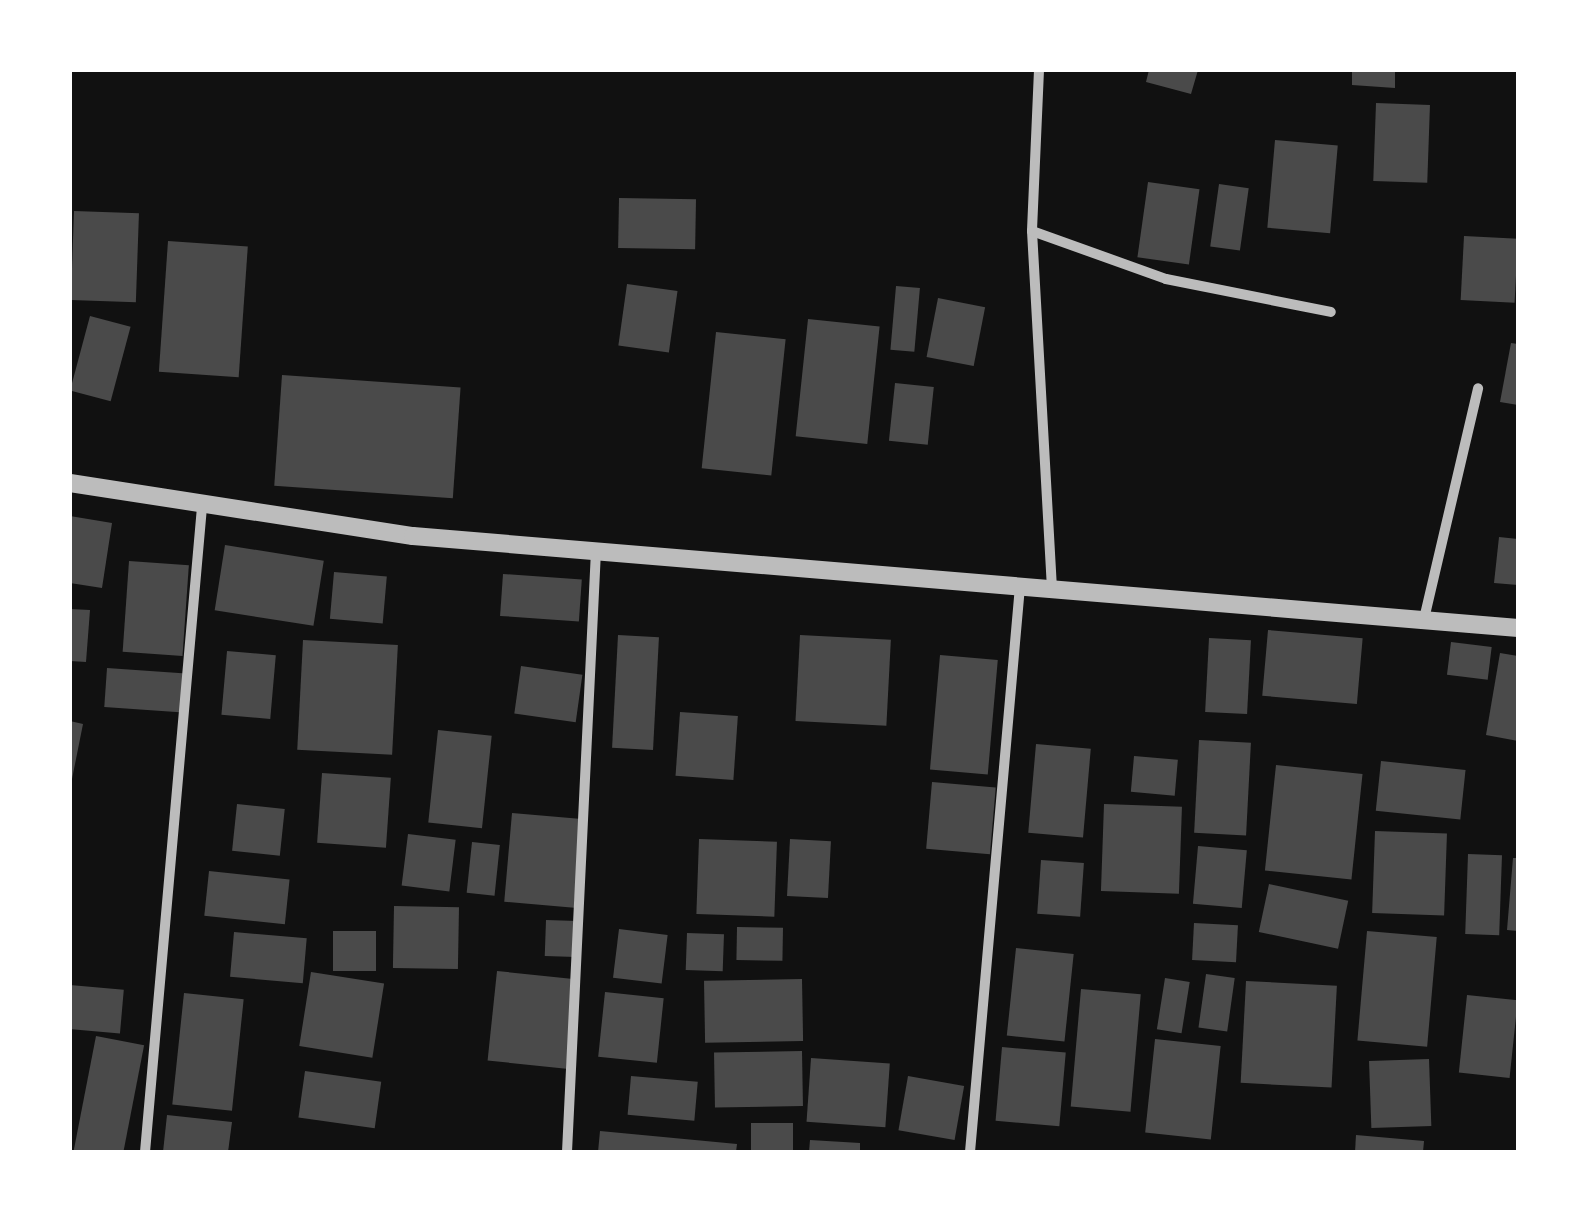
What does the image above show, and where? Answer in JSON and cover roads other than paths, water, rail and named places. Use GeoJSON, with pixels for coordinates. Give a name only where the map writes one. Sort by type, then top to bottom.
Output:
{"type":"FeatureCollection","features":[{"type":"Feature","properties":{"kind":"street"},"geometry":{"type":"LineString","coordinates":[[1040,70],[1032,232],[1052,590]]}},
{"type":"Feature","properties":{"kind":"street"},"geometry":{"type":"LineString","coordinates":[[1032,232],[1166,279],[1331,312]]}},
{"type":"Feature","properties":{"kind":"street"},"geometry":{"type":"LineString","coordinates":[[1424,618],[1478,388]]}},
{"type":"Feature","properties":{"kind":"street"},"geometry":{"type":"LineString","coordinates":[[70,483],[202,508],[596,551],[1518,628]]}},
{"type":"Feature","properties":{"kind":"street"},"geometry":{"type":"LineString","coordinates":[[146,1152],[202,508]]}},
{"type":"Feature","properties":{"kind":"street"},"geometry":{"type":"LineString","coordinates":[[567,1152],[596,551]]}},
{"type":"Feature","properties":{"kind":"street"},"geometry":{"type":"LineString","coordinates":[[970,1152],[1020,586]]}}]}
